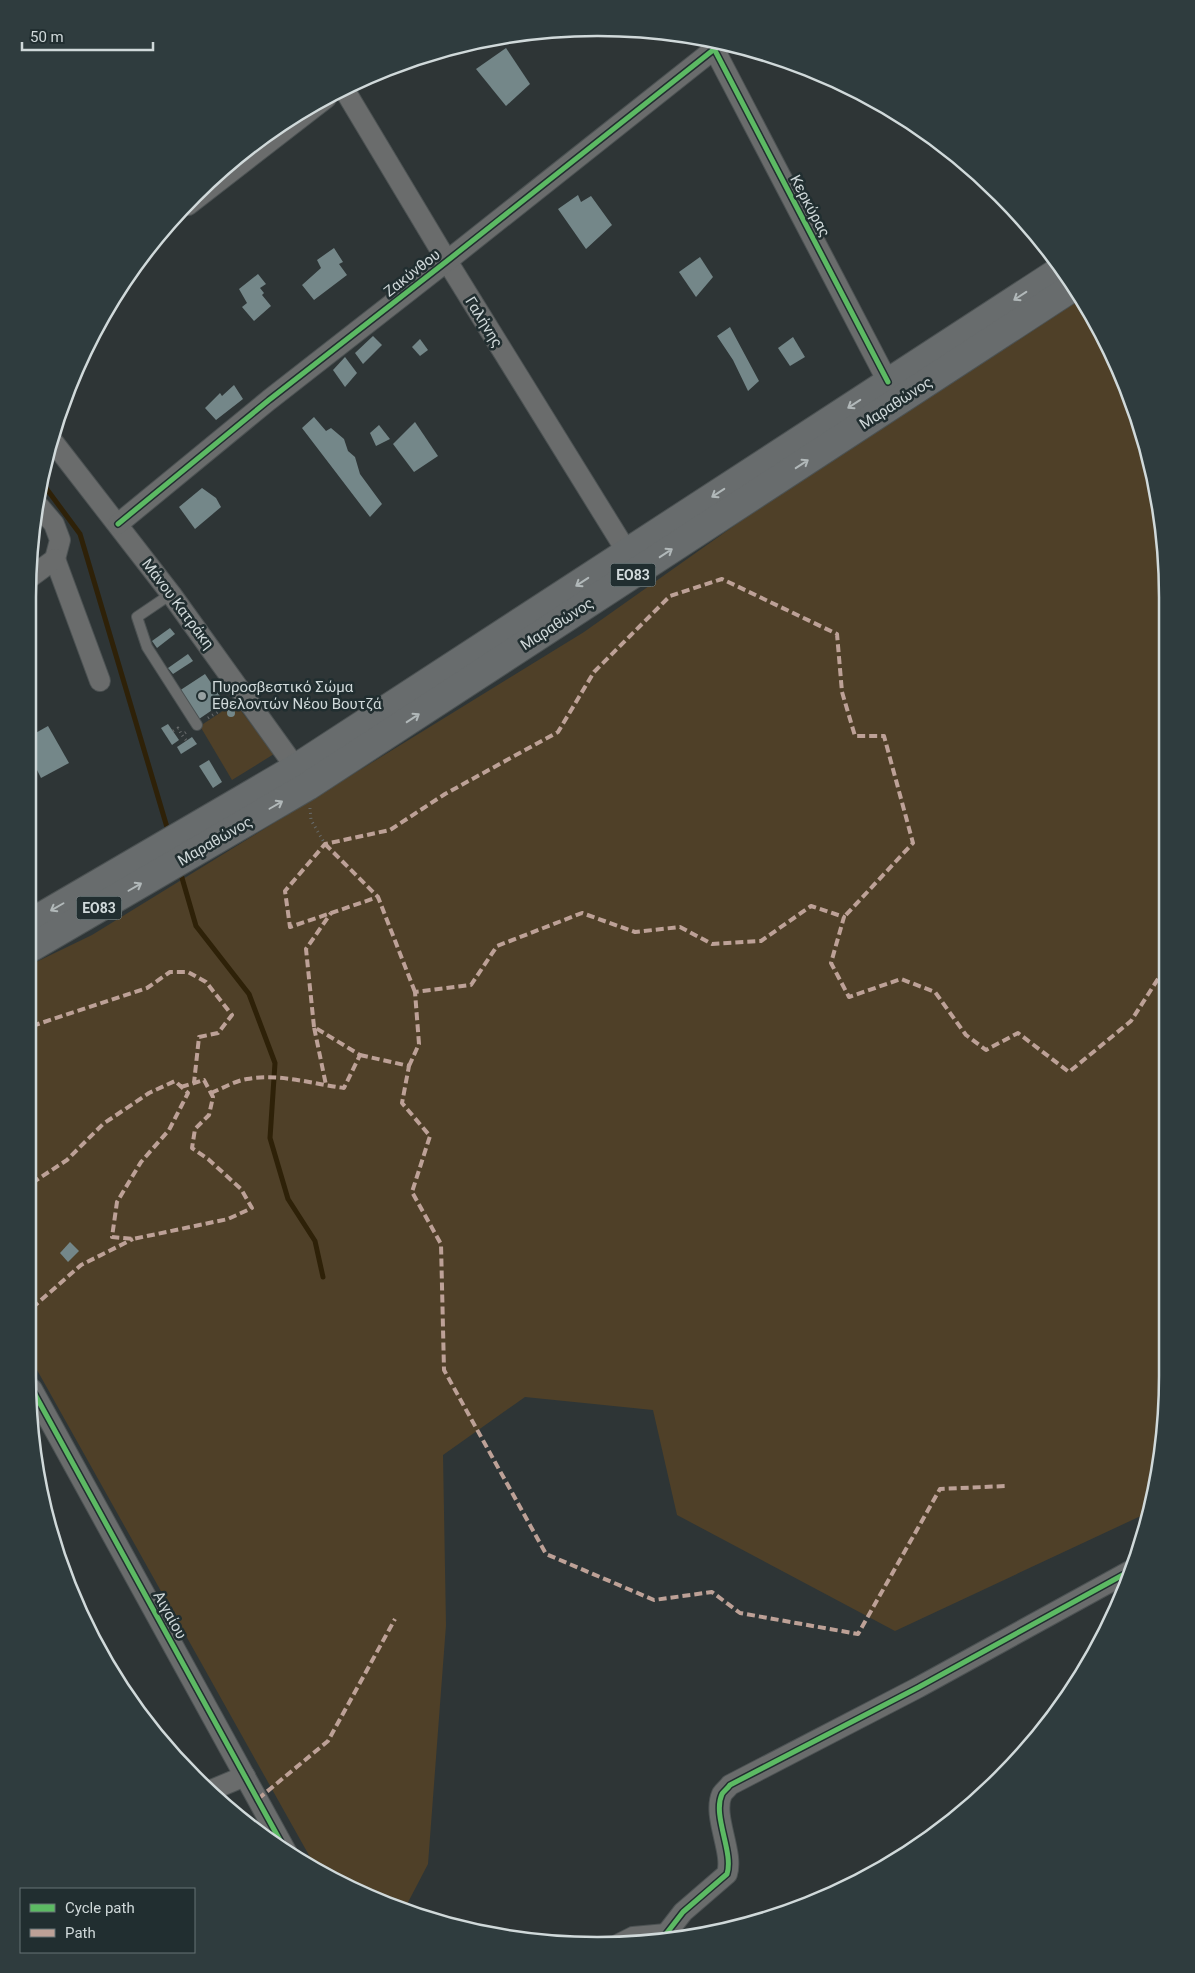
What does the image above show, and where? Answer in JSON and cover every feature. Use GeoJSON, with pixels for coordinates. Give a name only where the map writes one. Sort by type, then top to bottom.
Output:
{"type":"FeatureCollection","features":[{"type":"Feature","properties":{"kind":"main road","name":"Μαραθώνος"},"geometry":{"type":"LineString","coordinates":[[302,777],[627,552],[1055,273]]}},
{"type":"Feature","properties":{"kind":"main road","name":"Μαραθώνος"},"geometry":{"type":"LineString","coordinates":[[36,944],[174,852],[302,777],[1068,291]]}},
{"type":"Feature","properties":{"kind":"main road","name":"Μαραθώνος"},"geometry":{"type":"LineString","coordinates":[[36,920],[174,852]]}},
{"type":"Feature","properties":{"kind":"street","name":"Ζακύνθου"},"geometry":{"type":"LineString","coordinates":[[118,524],[268,400],[447,261],[711,48]]}},
{"type":"Feature","properties":{"kind":"street","name":"Κερκύρας"},"geometry":{"type":"LineString","coordinates":[[717,49],[888,382]]}},
{"type":"Feature","properties":{"kind":"street","name":"Γαλήνης"},"geometry":{"type":"LineString","coordinates":[[347,95],[627,552]]}},
{"type":"Feature","properties":{"kind":"street","name":"Μάνου Κατράκη"},"geometry":{"type":"LineString","coordinates":[[57,446],[171,594],[302,777]]}},
{"type":"Feature","properties":{"kind":"street"},"geometry":{"type":"LineString","coordinates":[[43,511],[54,524],[60,540],[55,559],[100,681]]}},
{"type":"Feature","properties":{"kind":"street"},"geometry":{"type":"LineString","coordinates":[[37,573],[55,559]]}},
{"type":"Feature","properties":{"kind":"street","name":"Αιγαίου"},"geometry":{"type":"LineString","coordinates":[[37,1397],[278,1836]]}},
{"type":"Feature","properties":{"kind":"street"},"geometry":{"type":"LineString","coordinates":[[670,1932],[683,1912],[727,1874],[729,1866],[722,1832],[720,1804],[722,1794],[730,1785],[919,1687],[1121,1576]]}},
{"type":"Feature","properties":{"kind":"street"},"geometry":{"type":"LineString","coordinates":[[217,1788],[245,1776]]}},
{"type":"Feature","properties":{"kind":"lane"},"geometry":{"type":"LineString","coordinates":[[171,594],[137,617],[147,648],[197,725]]}},
{"type":"Feature","properties":{"kind":"path"},"geometry":{"type":"LineString","coordinates":[[182,735],[245,695]]}},
{"type":"Feature","properties":{"kind":"path"},"geometry":{"type":"LineString","coordinates":[[173,731],[178,728],[186,740]]}},
{"type":"Feature","properties":{"kind":"path"},"geometry":{"type":"LineString","coordinates":[[302,777],[311,820],[325,844]]}},
{"type":"Feature","properties":{"kind":"shaded area"},"geometry":{"type":"Polygon","coordinates":[[[1073,299],[1101,349],[1129,417],[1140,452],[1154,524],[1159,598],[1159,1376],[1154,1449],[1141,1516],[895,1631],[677,1515],[653,1410],[525,1397],[443,1455],[446,1625],[428,1864],[407,1903],[349,1879],[310,1858],[36,1368],[36,962],[92,935],[584,632],[820,465],[1073,299]]]}},
{"type":"Feature","properties":{"kind":"shaded area"},"geometry":{"type":"Polygon","coordinates":[[[235,703],[274,754],[232,780],[200,726],[235,703]]]}},
{"type":"Feature","properties":{"kind":"building"},"geometry":{"type":"Polygon","coordinates":[[[506,48],[530,84],[506,106],[476,69],[506,48]]]}},
{"type":"Feature","properties":{"kind":"building"},"geometry":{"type":"Polygon","coordinates":[[[578,195],[581,202],[591,196],[612,225],[586,249],[558,209],[578,195]]]}},
{"type":"Feature","properties":{"kind":"building"},"geometry":{"type":"Polygon","coordinates":[[[334,248],[343,262],[339,264],[347,275],[314,300],[302,285],[321,268],[317,260],[334,248]]]}},
{"type":"Feature","properties":{"kind":"building"},"geometry":{"type":"Polygon","coordinates":[[[700,257],[713,277],[696,297],[679,272],[700,257]]]}},
{"type":"Feature","properties":{"kind":"building"},"geometry":{"type":"Polygon","coordinates":[[[258,274],[266,284],[260,288],[264,293],[262,295],[271,306],[254,321],[242,307],[247,303],[239,289],[258,274]]]}},
{"type":"Feature","properties":{"kind":"building"},"geometry":{"type":"Polygon","coordinates":[[[730,327],[759,381],[748,391],[733,360],[717,336],[730,327]]]}},
{"type":"Feature","properties":{"kind":"building"},"geometry":{"type":"Polygon","coordinates":[[[373,336],[382,345],[363,364],[355,353],[373,336]]]}},
{"type":"Feature","properties":{"kind":"building"},"geometry":{"type":"Polygon","coordinates":[[[793,337],[805,357],[790,366],[778,348],[793,337]]]}},
{"type":"Feature","properties":{"kind":"building"},"geometry":{"type":"Polygon","coordinates":[[[420,339],[428,350],[420,356],[412,347],[420,339]]]}},
{"type":"Feature","properties":{"kind":"building"},"geometry":{"type":"Polygon","coordinates":[[[345,357],[357,373],[345,387],[333,370],[345,357]]]}},
{"type":"Feature","properties":{"kind":"building"},"geometry":{"type":"Polygon","coordinates":[[[234,385],[243,399],[216,420],[205,408],[220,393],[222,396],[234,385]]]}},
{"type":"Feature","properties":{"kind":"building"},"geometry":{"type":"Polygon","coordinates":[[[314,417],[326,431],[331,428],[344,439],[348,451],[355,457],[360,474],[382,504],[370,517],[302,428],[314,417]]]}},
{"type":"Feature","properties":{"kind":"building"},"geometry":{"type":"Polygon","coordinates":[[[415,422],[438,456],[414,472],[393,444],[415,422]]]}},
{"type":"Feature","properties":{"kind":"building"},"geometry":{"type":"Polygon","coordinates":[[[379,425],[390,439],[376,446],[370,433],[379,425]]]}},
{"type":"Feature","properties":{"kind":"building"},"geometry":{"type":"Polygon","coordinates":[[[202,488],[216,498],[221,507],[195,529],[179,507],[202,488]]]}},
{"type":"Feature","properties":{"kind":"building"},"geometry":{"type":"Polygon","coordinates":[[[170,628],[175,634],[157,648],[152,641],[170,628]]]}},
{"type":"Feature","properties":{"kind":"building"},"geometry":{"type":"Polygon","coordinates":[[[188,654],[193,661],[173,674],[168,668],[188,654]]]}},
{"type":"Feature","properties":{"kind":"building","name":"Πυροσβεστικό Σώμα Εθελοντών Νέου Βουτζά"},"geometry":{"type":"Polygon","coordinates":[[[205,674],[224,702],[199,719],[179,691],[205,674]]]}},
{"type":"Feature","properties":{"kind":"building"},"geometry":{"type":"Polygon","coordinates":[[[231,709],[235,713],[231,717],[227,713],[231,709]]]}},
{"type":"Feature","properties":{"kind":"building"},"geometry":{"type":"Polygon","coordinates":[[[168,724],[179,740],[172,745],[161,728],[168,724]]]}},
{"type":"Feature","properties":{"kind":"building"},"geometry":{"type":"Polygon","coordinates":[[[48,726],[69,763],[41,778],[36,768],[36,733],[48,726]]]}},
{"type":"Feature","properties":{"kind":"building"},"geometry":{"type":"Polygon","coordinates":[[[192,737],[197,744],[181,754],[177,747],[192,737]]]}},
{"type":"Feature","properties":{"kind":"building"},"geometry":{"type":"Polygon","coordinates":[[[209,760],[222,782],[213,788],[199,766],[209,760]]]}},
{"type":"Feature","properties":{"kind":"building"},"geometry":{"type":"Polygon","coordinates":[[[70,1242],[79,1251],[68,1262],[60,1253],[70,1242]]]}},
{"type":"Feature","properties":{"kind":"waterway"},"geometry":{"type":"LineString","coordinates":[[47,489],[80,534],[169,834]]}},
{"type":"Feature","properties":{"kind":"waterway"},"geometry":{"type":"LineString","coordinates":[[180,871],[196,926],[249,994],[275,1063],[270,1138],[288,1199],[315,1241],[323,1277]]}},
{"type":"Feature","properties":{"kind":"marked path"},"geometry":{"type":"LineString","coordinates":[[415,992],[378,897],[290,927],[285,891],[325,844],[390,830],[445,794],[558,732],[594,672],[670,596],[722,579],[837,634],[842,692],[855,736],[884,736],[913,843],[844,917]]}},
{"type":"Feature","properties":{"kind":"marked path"},"geometry":{"type":"LineString","coordinates":[[325,844],[378,897]]}},
{"type":"Feature","properties":{"kind":"marked path"},"geometry":{"type":"LineString","coordinates":[[409,1066],[419,1044],[415,992],[471,985],[497,946],[582,913],[635,932],[680,927],[712,944],[761,941],[811,906],[844,917],[831,963],[849,997],[901,979],[935,992],[966,1035],[986,1050],[1018,1033],[1069,1072],[1131,1021],[1159,977]]}},
{"type":"Feature","properties":{"kind":"marked path"},"geometry":{"type":"LineString","coordinates":[[314,1027],[306,949],[331,913]]}},
{"type":"Feature","properties":{"kind":"marked path"},"geometry":{"type":"LineString","coordinates":[[36,1025],[147,988],[170,972],[188,972],[206,982],[232,1015],[218,1033],[199,1037],[194,1083]]}},
{"type":"Feature","properties":{"kind":"marked path"},"geometry":{"type":"LineString","coordinates":[[211,1093],[238,1081],[271,1077],[344,1088],[360,1055],[314,1027],[326,1085]]}},
{"type":"Feature","properties":{"kind":"marked path"},"geometry":{"type":"LineString","coordinates":[[360,1055],[409,1066],[402,1103],[430,1136],[412,1192],[441,1244],[444,1370],[546,1554],[654,1600],[712,1592],[740,1613],[858,1634],[940,1489],[1005,1486]]}},
{"type":"Feature","properties":{"kind":"marked path"},"geometry":{"type":"LineString","coordinates":[[204,1080],[213,1097],[209,1115],[195,1129],[192,1148],[208,1159],[241,1189],[252,1208],[228,1219],[133,1239],[112,1237],[117,1202],[141,1162],[169,1130],[188,1093],[181,1087],[204,1080]]}},
{"type":"Feature","properties":{"kind":"marked path"},"geometry":{"type":"LineString","coordinates":[[36,1180],[67,1160],[103,1124],[149,1093],[175,1081],[181,1087]]}},
{"type":"Feature","properties":{"kind":"marked path"},"geometry":{"type":"LineString","coordinates":[[36,1304],[81,1265],[133,1239]]}},
{"type":"Feature","properties":{"kind":"marked path"},"geometry":{"type":"LineString","coordinates":[[258,1799],[328,1741],[395,1619]]}},
{"type":"Feature","properties":{"kind":"cycle path"},"geometry":{"type":"LineString","coordinates":[[714,49],[888,382]]}},
{"type":"Feature","properties":{"kind":"cycle path"},"geometry":{"type":"LineString","coordinates":[[118,524],[269,400],[715,49]]}},
{"type":"Feature","properties":{"kind":"cycle path"},"geometry":{"type":"LineString","coordinates":[[37,1397],[278,1836]]}},
{"type":"Feature","properties":{"kind":"cycle path"},"geometry":{"type":"LineString","coordinates":[[667,1932],[683,1912],[727,1874],[728,1855],[721,1823],[720,1803],[722,1794],[730,1785],[919,1687],[1121,1576]]}},
{"type":"Feature","properties":{"kind":"place","name":"Πυροσβεστικό Σώμα Εθελοντών Νέου Βουτζά"},"geometry":{"type":"Point","coordinates":[202,696]}}]}
